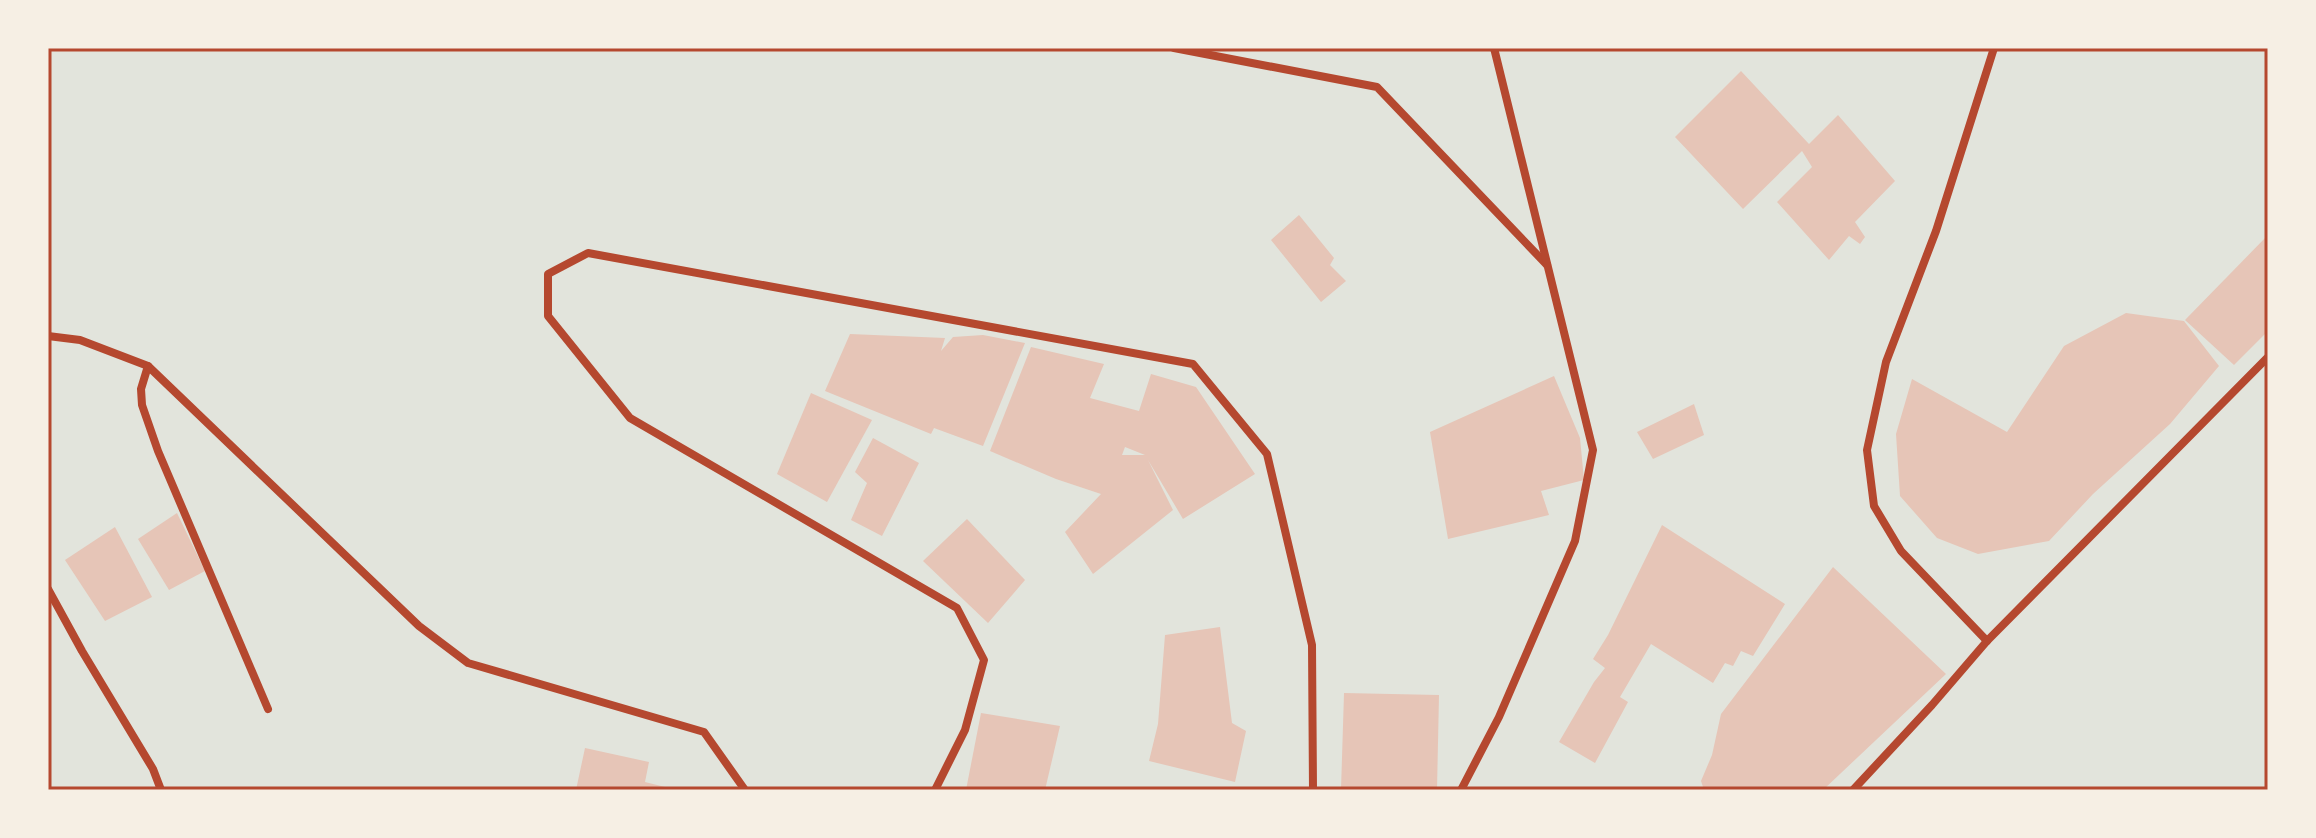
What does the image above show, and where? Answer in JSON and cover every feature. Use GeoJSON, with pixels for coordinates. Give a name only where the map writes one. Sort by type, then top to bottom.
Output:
{"type":"FeatureCollection","features":[{"type":"Feature","properties":{"kind":"street"},"geometry":{"type":"LineString","coordinates":[[1174,48],[1377,87],[1548,265]]}},
{"type":"Feature","properties":{"kind":"street"},"geometry":{"type":"LineString","coordinates":[[1461,790],[1499,717],[1575,541],[1593,450],[1494,48]]}},
{"type":"Feature","properties":{"kind":"street"},"geometry":{"type":"LineString","coordinates":[[1987,641],[1901,551],[1874,506],[1867,450],[1886,362],[1936,231],[1994,48]]}},
{"type":"Feature","properties":{"kind":"street"},"geometry":{"type":"LineString","coordinates":[[935,790],[965,730],[984,660],[957,608],[630,418],[548,316],[548,274],[588,253],[1193,364],[1267,454],[1312,645],[1313,790]]}},
{"type":"Feature","properties":{"kind":"street"},"geometry":{"type":"LineString","coordinates":[[48,336],[80,340],[148,366],[419,626],[468,663],[704,732],[745,790]]}},
{"type":"Feature","properties":{"kind":"street"},"geometry":{"type":"LineString","coordinates":[[1853,790],[1987,641],[2268,357]]}},
{"type":"Feature","properties":{"kind":"street"},"geometry":{"type":"LineString","coordinates":[[148,366],[141,389],[142,405],[158,451],[268,709]]}},
{"type":"Feature","properties":{"kind":"street"},"geometry":{"type":"LineString","coordinates":[[48,589],[153,769],[161,790]]}},
{"type":"Feature","properties":{"kind":"shaded area"},"geometry":{"type":"Polygon","coordinates":[[[48,48],[2268,48],[2268,790],[48,790],[48,48]]]}},
{"type":"Feature","properties":{"kind":"building"},"geometry":{"type":"Polygon","coordinates":[[[1741,71],[1809,144],[1838,115],[1895,181],[1855,222],[1865,237],[1860,244],[1849,236],[1829,260],[1777,202],[1812,167],[1802,151],[1743,209],[1675,137],[1741,71]]]}},
{"type":"Feature","properties":{"kind":"building"},"geometry":{"type":"Polygon","coordinates":[[[1299,215],[1334,258],[1330,265],[1346,281],[1321,302],[1271,240],[1299,215]]]}},
{"type":"Feature","properties":{"kind":"building"},"geometry":{"type":"Polygon","coordinates":[[[2268,235],[2268,331],[2234,365],[2185,320],[2268,235]]]}},
{"type":"Feature","properties":{"kind":"building"},"geometry":{"type":"Polygon","coordinates":[[[2126,313],[2184,321],[2219,366],[2170,424],[2093,494],[2049,541],[1978,554],[1937,538],[1900,496],[1896,434],[1912,379],[2007,432],[2064,346],[2126,313]]]}},
{"type":"Feature","properties":{"kind":"building"},"geometry":{"type":"Polygon","coordinates":[[[850,334],[945,338],[941,351],[953,337],[983,335],[1025,343],[983,446],[934,428],[931,434],[825,391],[850,334]]]}},
{"type":"Feature","properties":{"kind":"building"},"geometry":{"type":"Polygon","coordinates":[[[1031,347],[1104,364],[1090,398],[1139,411],[1151,374],[1196,387],[1255,474],[1183,519],[1148,460],[1173,510],[1093,574],[1065,532],[1101,494],[990,451],[1031,347]],[[1125,447],[1122,455],[1145,455],[1125,447]]]}},
{"type":"Feature","properties":{"kind":"building"},"geometry":{"type":"Polygon","coordinates":[[[1554,376],[1580,438],[1584,480],[1541,491],[1549,515],[1448,539],[1430,432],[1554,376]]]}},
{"type":"Feature","properties":{"kind":"building"},"geometry":{"type":"Polygon","coordinates":[[[811,393],[872,420],[827,502],[777,474],[811,393]]]}},
{"type":"Feature","properties":{"kind":"building"},"geometry":{"type":"Polygon","coordinates":[[[1694,404],[1704,435],[1653,459],[1637,432],[1694,404]]]}},
{"type":"Feature","properties":{"kind":"building"},"geometry":{"type":"Polygon","coordinates":[[[873,438],[919,463],[882,536],[851,520],[867,483],[855,472],[873,438]]]}},
{"type":"Feature","properties":{"kind":"building"},"geometry":{"type":"Polygon","coordinates":[[[177,513],[205,571],[169,590],[138,539],[177,513]]]}},
{"type":"Feature","properties":{"kind":"building"},"geometry":{"type":"Polygon","coordinates":[[[967,519],[1025,580],[988,623],[923,561],[967,519]]]}},
{"type":"Feature","properties":{"kind":"building"},"geometry":{"type":"Polygon","coordinates":[[[1662,525],[1785,604],[1753,656],[1741,651],[1733,666],[1725,663],[1713,683],[1651,644],[1620,697],[1628,702],[1595,763],[1559,742],[1605,668],[1593,659],[1662,525]]]}},
{"type":"Feature","properties":{"kind":"building"},"geometry":{"type":"Polygon","coordinates":[[[115,527],[152,597],[105,621],[65,560],[115,527]]]}},
{"type":"Feature","properties":{"kind":"building"},"geometry":{"type":"Polygon","coordinates":[[[1833,567],[1946,674],[1823,790],[1704,790],[1701,781],[1712,755],[1721,714],[1833,567]]]}},
{"type":"Feature","properties":{"kind":"building"},"geometry":{"type":"Polygon","coordinates":[[[1220,627],[1232,723],[1246,731],[1235,782],[1149,761],[1158,724],[1165,635],[1220,627]]]}},
{"type":"Feature","properties":{"kind":"building"},"geometry":{"type":"Polygon","coordinates":[[[1344,693],[1439,695],[1437,790],[1341,790],[1344,693]]]}},
{"type":"Feature","properties":{"kind":"building"},"geometry":{"type":"Polygon","coordinates":[[[981,713],[1060,726],[1045,790],[966,790],[981,713]]]}},
{"type":"Feature","properties":{"kind":"building"},"geometry":{"type":"Polygon","coordinates":[[[585,748],[649,762],[645,782],[677,790],[576,790],[585,748]]]}}]}
